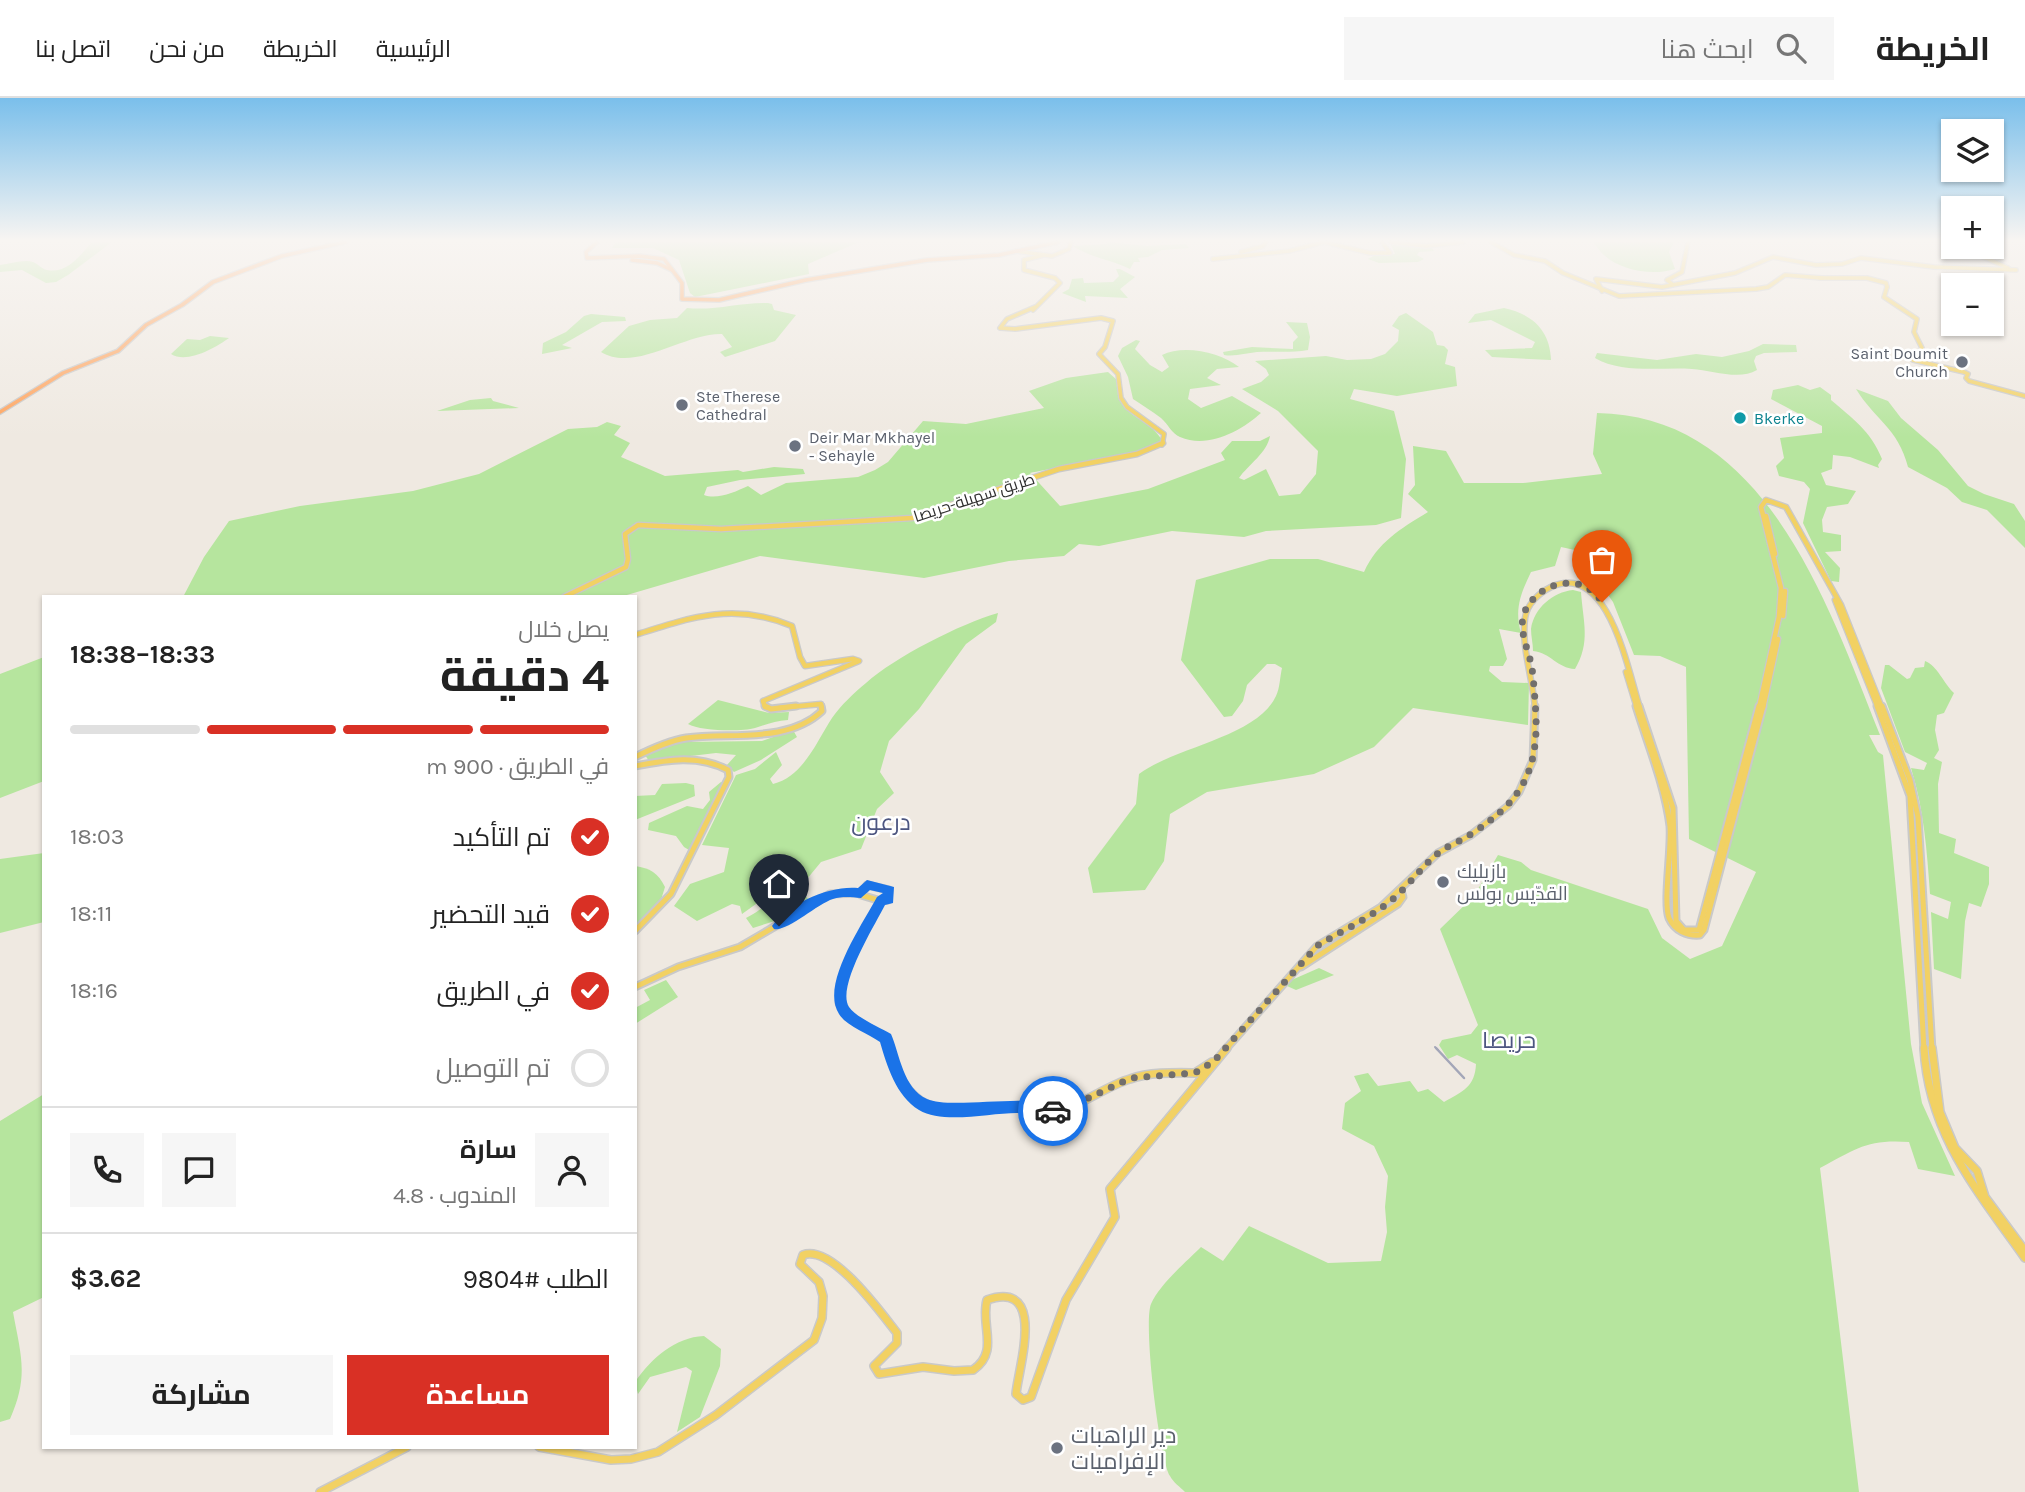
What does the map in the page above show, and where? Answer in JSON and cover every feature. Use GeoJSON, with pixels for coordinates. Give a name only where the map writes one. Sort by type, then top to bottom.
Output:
{"type":"FeatureCollection","features":[{"type":"Feature","properties":{"kind":"highway"},"geometry":{"type":"LineString","coordinates":[[0,412],[63,373],[118,351],[146,325],[178,307]]}},
{"type":"Feature","properties":{"kind":"main road"},"geometry":{"type":"LineString","coordinates":[[1035,307],[1005,320],[1000,328],[1015,329],[1101,318],[1111,321],[1112,327],[1107,341]]}},
{"type":"Feature","properties":{"kind":"main road"},"geometry":{"type":"LineString","coordinates":[[1901,307],[1917,319],[1914,332],[1922,348],[1918,355],[1912,357],[1913,360],[1966,372],[1969,381],[2025,396]]}},
{"type":"Feature","properties":{"kind":"main road","name":"طريق سهيلة-حريصا"},"geometry":{"type":"LineString","coordinates":[[568,595],[626,567],[628,559],[625,534],[638,525],[721,529],[912,518],[939,512],[1059,469],[1154,450],[1164,444],[1165,437],[1133,412],[1121,398],[1118,374],[1098,354],[1107,341]]}},
{"type":"Feature","properties":{"kind":"main road"},"geometry":{"type":"LineString","coordinates":[[550,1449],[611,1460],[631,1459],[658,1452],[716,1415],[814,1340],[821,1326],[824,1303],[819,1282],[801,1269],[803,1255],[808,1253],[826,1260],[855,1284],[897,1333],[897,1343],[874,1366],[879,1374],[923,1367],[960,1373],[974,1370],[984,1359],[989,1346],[984,1309],[987,1300],[998,1297],[1019,1304],[1024,1310],[1027,1323],[1016,1394],[1020,1399],[1028,1399],[1034,1393],[1066,1300],[1115,1217],[1110,1189],[1214,1061],[1295,970],[1398,904],[1402,900],[1401,891],[1437,854],[1469,836],[1504,810],[1519,793],[1531,769],[1536,716],[1532,670],[1523,620],[1530,604],[1543,593],[1561,584],[1586,589],[1597,599],[1608,621],[1667,808],[1670,830],[1668,915],[1673,926],[1683,933],[1700,935],[1704,930],[1721,875],[1764,711],[1785,602],[1784,584],[1764,508],[1765,503],[1770,501],[1783,506],[1841,604],[1910,780],[1918,817],[1935,1089],[1951,1142],[1977,1171],[1981,1189],[1990,1204],[2025,1251]]}},
{"type":"Feature","properties":{"kind":"main road"},"geometry":{"type":"LineString","coordinates":[[1783,506],[1835,598],[1906,781],[1913,824],[1927,1073],[1937,1121],[1959,1165],[2025,1258]]}},
{"type":"Feature","properties":{"kind":"main road"},"geometry":{"type":"LineString","coordinates":[[637,634],[708,615],[741,610],[792,626],[796,634],[799,660],[805,666],[853,659],[859,661],[763,701],[765,707],[771,709],[821,704],[822,711],[813,720],[752,736],[712,736],[680,740],[637,756]]}},
{"type":"Feature","properties":{"kind":"main road"},"geometry":{"type":"LineString","coordinates":[[637,766],[671,760],[695,760],[723,767],[728,770],[729,777],[671,894],[637,929]]}},
{"type":"Feature","properties":{"kind":"main road"},"geometry":{"type":"LineString","coordinates":[[637,986],[678,967],[740,947],[819,899],[840,892],[861,893],[888,901],[891,894],[889,890],[867,885],[861,893]]}},
{"type":"Feature","properties":{"kind":"main road"},"geometry":{"type":"LineString","coordinates":[[881,901],[846,968],[839,1003],[849,1016],[886,1038],[895,1071],[912,1095],[924,1105],[957,1111],[1019,1107],[1057,1111],[1131,1078],[1204,1073]]}},
{"type":"Feature","properties":{"kind":"main road"},"geometry":{"type":"LineString","coordinates":[[1195,1073],[1214,1061]]}},
{"type":"Feature","properties":{"kind":"main road"},"geometry":{"type":"LineString","coordinates":[[1959,1165],[1968,1162]]}},
{"type":"Feature","properties":{"kind":"main road"},"geometry":{"type":"LineString","coordinates":[[320,1492],[403,1449]]}},
{"type":"Feature","properties":{"kind":"green space"},"geometry":{"type":"Polygon","coordinates":[[[773,307],[774,310],[796,315],[775,341],[725,357],[720,352],[732,347],[722,334],[707,335],[629,358],[614,357],[601,352],[629,326],[650,320],[677,318],[687,308],[773,307]]]}},
{"type":"Feature","properties":{"kind":"green space"},"geometry":{"type":"Polygon","coordinates":[[[1504,308],[1523,314],[1537,325],[1547,340],[1551,360],[1492,357],[1485,350],[1532,348],[1535,342],[1491,320],[1468,323],[1475,314],[1504,308]]]}},
{"type":"Feature","properties":{"kind":"green space"},"geometry":{"type":"Polygon","coordinates":[[[1406,313],[1433,332],[1437,345],[1448,350],[1445,364],[1455,367],[1457,386],[1397,396],[1354,389],[1350,399],[1394,411],[1406,459],[1401,518],[1376,525],[1266,531],[1244,537],[1172,531],[1099,546],[1079,544],[1064,556],[1009,561],[924,578],[760,556],[627,595],[184,595],[204,557],[229,521],[300,506],[413,491],[479,474],[568,429],[597,427],[607,422],[621,426],[614,435],[630,443],[621,457],[665,476],[738,470],[743,472],[774,467],[803,469],[805,474],[740,480],[707,487],[704,495],[720,496],[748,486],[761,495],[786,483],[858,477],[875,470],[888,462],[923,421],[966,424],[1044,408],[1029,391],[1066,378],[1108,372],[1117,380],[1119,394],[1128,410],[1155,431],[1162,440],[1152,446],[1119,456],[1030,473],[1060,506],[1148,489],[1225,460],[1221,453],[1232,441],[1260,441],[1270,436],[1262,453],[1239,478],[1244,480],[1266,469],[1279,496],[1300,494],[1316,474],[1318,451],[1278,411],[1242,389],[1261,382],[1269,375],[1266,369],[1255,361],[1326,356],[1347,360],[1371,359],[1385,354],[1398,341],[1399,330],[1392,326],[1399,316],[1406,313]]]}},
{"type":"Feature","properties":{"kind":"green space"},"geometry":{"type":"Polygon","coordinates":[[[591,314],[625,317],[626,321],[602,322],[562,345],[572,348],[542,354],[543,343],[566,332],[584,316],[591,314]]]}},
{"type":"Feature","properties":{"kind":"green space"},"geometry":{"type":"Polygon","coordinates":[[[1286,322],[1307,323],[1310,337],[1308,350],[1224,355],[1223,352],[1252,347],[1293,349],[1293,342],[1298,337],[1286,322]]]}},
{"type":"Feature","properties":{"kind":"green space"},"geometry":{"type":"Polygon","coordinates":[[[210,336],[229,338],[193,356],[178,357],[171,354],[187,339],[200,340],[210,336]]]}},
{"type":"Feature","properties":{"kind":"green space"},"geometry":{"type":"Polygon","coordinates":[[[1136,340],[1140,341],[1135,349],[1150,365],[1162,372],[1169,367],[1162,355],[1180,350],[1202,351],[1231,362],[1239,367],[1217,369],[1207,378],[1221,385],[1190,389],[1188,399],[1201,408],[1232,396],[1261,413],[1224,436],[1202,441],[1177,436],[1161,418],[1133,399],[1128,377],[1118,356],[1122,348],[1136,340]]]}},
{"type":"Feature","properties":{"kind":"green space"},"geometry":{"type":"Polygon","coordinates":[[[1763,344],[1796,345],[1797,352],[1764,353],[1756,356],[1754,361],[1757,370],[1742,375],[1692,369],[1629,368],[1595,358],[1597,353],[1657,360],[1696,354],[1722,357],[1749,351],[1763,344]]]}},
{"type":"Feature","properties":{"kind":"green space"},"geometry":{"type":"Polygon","coordinates":[[[1798,385],[1810,390],[1820,387],[1831,395],[1831,400],[1867,433],[1882,459],[1879,468],[1850,457],[1833,455],[1832,469],[1821,473],[1826,485],[1856,491],[1848,504],[1827,507],[1822,520],[1823,532],[1841,535],[1841,551],[1825,552],[1840,568],[1839,582],[1831,581],[1803,523],[1810,489],[1804,482],[1779,476],[1776,466],[1784,458],[1780,438],[1822,433],[1822,426],[1771,399],[1773,390],[1798,385]]]}},
{"type":"Feature","properties":{"kind":"green space"},"geometry":{"type":"Polygon","coordinates":[[[1856,389],[1888,401],[1901,418],[1938,450],[1968,486],[2014,504],[2025,521],[2025,548],[1987,510],[1962,502],[1947,488],[1908,467],[1892,433],[1856,389]]]}},
{"type":"Feature","properties":{"kind":"green space"},"geometry":{"type":"Polygon","coordinates":[[[491,398],[493,401],[519,408],[437,411],[470,400],[491,398]]]}},
{"type":"Feature","properties":{"kind":"green space"},"geometry":{"type":"Polygon","coordinates":[[[1597,413],[1656,422],[1705,446],[1747,481],[1782,526],[1812,577],[1838,630],[1880,735],[1869,735],[1878,752],[1883,755],[1911,1044],[1922,1103],[1955,1176],[1918,1169],[1909,1142],[1895,1141],[1862,1147],[1820,1168],[1859,1492],[1185,1492],[1170,1476],[1161,1444],[1149,1336],[1151,1304],[1166,1282],[1201,1247],[1223,1261],[1249,1226],[1328,1263],[1381,1261],[1387,1232],[1385,1207],[1388,1176],[1374,1146],[1342,1129],[1345,1103],[1361,1091],[1354,1076],[1368,1073],[1378,1086],[1410,1081],[1418,1092],[1428,1089],[1444,1102],[1470,1083],[1476,1064],[1457,1055],[1448,1059],[1439,1045],[1442,1040],[1471,1034],[1478,1025],[1440,929],[1474,896],[1498,855],[1521,862],[1531,870],[1648,909],[1662,938],[1690,959],[1722,946],[1756,872],[1689,839],[1686,667],[1660,656],[1634,655],[1613,602],[1596,578],[1593,554],[1561,547],[1555,566],[1531,572],[1520,601],[1518,616],[1521,633],[1499,629],[1507,659],[1503,666],[1490,666],[1489,671],[1502,682],[1529,683],[1528,725],[1413,708],[1374,747],[1314,774],[1207,792],[1170,814],[1164,861],[1145,890],[1093,893],[1088,868],[1136,804],[1139,774],[1155,764],[1252,722],[1266,710],[1277,693],[1282,668],[1267,664],[1247,685],[1243,701],[1232,716],[1224,717],[1181,660],[1196,580],[1270,559],[1318,559],[1364,572],[1383,544],[1428,512],[1408,494],[1415,485],[1413,446],[1446,451],[1464,483],[1523,483],[1602,474],[1593,454],[1597,413]]]}},
{"type":"Feature","properties":{"kind":"green space"},"geometry":{"type":"Polygon","coordinates":[[[1573,590],[1581,592],[1585,632],[1583,650],[1575,669],[1533,651],[1531,629],[1536,614],[1546,602],[1558,594],[1573,590]]]}},
{"type":"Feature","properties":{"kind":"green space"},"geometry":{"type":"Polygon","coordinates":[[[998,613],[996,622],[966,644],[919,709],[889,741],[880,772],[894,793],[877,809],[861,849],[821,862],[802,885],[763,893],[756,904],[742,914],[740,906],[732,904],[697,921],[674,906],[690,884],[724,872],[729,848],[702,845],[736,775],[755,769],[776,752],[782,765],[770,779],[773,784],[784,780],[808,757],[839,708],[878,673],[929,642],[998,613]]]}},
{"type":"Feature","properties":{"kind":"green space"},"geometry":{"type":"Polygon","coordinates":[[[42,658],[42,782],[0,798],[0,674],[42,658]]]}},
{"type":"Feature","properties":{"kind":"green space"},"geometry":{"type":"Polygon","coordinates":[[[1925,661],[1933,666],[1954,693],[1944,713],[1937,715],[1935,730],[1939,750],[1934,758],[1942,762],[1938,784],[1939,833],[1956,839],[1954,853],[1989,867],[1989,884],[1981,907],[1969,903],[1961,979],[1934,969],[1931,912],[1948,919],[1951,902],[1930,894],[1922,815],[1911,768],[1924,770],[1927,763],[1905,752],[1881,688],[1885,665],[1889,665],[1907,679],[1915,668],[1924,667],[1925,661]]]}},
{"type":"Feature","properties":{"kind":"green space"},"geometry":{"type":"Polygon","coordinates":[[[718,700],[769,713],[789,712],[788,720],[740,730],[711,729],[688,724],[718,700]]]}},
{"type":"Feature","properties":{"kind":"green space"},"geometry":{"type":"Polygon","coordinates":[[[793,730],[797,737],[761,760],[734,772],[727,765],[736,755],[716,753],[649,761],[645,755],[682,742],[762,741],[793,730]]]}},
{"type":"Feature","properties":{"kind":"green space"},"geometry":{"type":"Polygon","coordinates":[[[721,782],[725,784],[689,850],[676,836],[648,830],[649,823],[687,806],[703,809],[710,800],[709,792],[721,782]]]}},
{"type":"Feature","properties":{"kind":"green space"},"geometry":{"type":"Polygon","coordinates":[[[662,784],[694,785],[695,796],[637,819],[637,796],[655,795],[662,784]]]}},
{"type":"Feature","properties":{"kind":"green space"},"geometry":{"type":"Polygon","coordinates":[[[42,853],[42,922],[0,933],[0,859],[42,853]]]}},
{"type":"Feature","properties":{"kind":"green space"},"geometry":{"type":"Polygon","coordinates":[[[637,866],[653,872],[665,887],[660,903],[637,924],[637,866]]]}},
{"type":"Feature","properties":{"kind":"green space"},"geometry":{"type":"Polygon","coordinates":[[[791,893],[805,895],[808,899],[784,907],[778,920],[753,928],[746,918],[777,898],[791,893]]]}},
{"type":"Feature","properties":{"kind":"green space"},"geometry":{"type":"Polygon","coordinates":[[[1319,968],[1334,975],[1296,990],[1287,986],[1287,982],[1319,968]]]}},
{"type":"Feature","properties":{"kind":"green space"},"geometry":{"type":"Polygon","coordinates":[[[666,980],[678,997],[637,1023],[637,1007],[650,1000],[644,990],[666,980]]]}},
{"type":"Feature","properties":{"kind":"green space"},"geometry":{"type":"Polygon","coordinates":[[[42,1095],[42,1298],[13,1312],[21,1354],[20,1390],[10,1419],[0,1422],[0,1121],[42,1095]]]}},
{"type":"Feature","properties":{"kind":"green space"},"geometry":{"type":"Polygon","coordinates":[[[704,1336],[721,1349],[720,1366],[700,1417],[677,1432],[692,1371],[686,1367],[650,1377],[638,1394],[637,1379],[648,1365],[665,1351],[693,1337],[704,1336]]]}},
{"type":"Feature","properties":{"kind":"railway"},"geometry":{"type":"LineString","coordinates":[[1436,1048],[1464,1078]]}},
{"type":"Feature","properties":{"kind":"way so far"},"geometry":{"type":"LineString","coordinates":[[1053,1111],[1076,1104],[1131,1078],[1168,1073],[1195,1073],[1214,1061],[1317,946],[1385,905],[1437,854],[1487,824],[1508,806],[1525,783],[1534,759],[1536,716],[1532,670],[1522,626],[1526,610],[1543,590],[1560,583],[1587,587],[1602,602]]}},
{"type":"Feature","properties":{"kind":"place","name":"Saint Doumit Church"},"geometry":{"type":"Point","coordinates":[1962,362]}},
{"type":"Feature","properties":{"kind":"place","name":"Ste Therese Cathedral"},"geometry":{"type":"Point","coordinates":[682,405]}},
{"type":"Feature","properties":{"kind":"place","name":"Bkerke"},"geometry":{"type":"Point","coordinates":[1740,418]}},
{"type":"Feature","properties":{"kind":"place","name":"Deir Mar Mkhayel - Sehayle"},"geometry":{"type":"Point","coordinates":[795,446]}},
{"type":"Feature","properties":{"kind":"place","name":"بازيليك القدّيس بولس"},"geometry":{"type":"Point","coordinates":[1443,882]}},
{"type":"Feature","properties":{"kind":"place","name":"دير الراهبات الإفراميات"},"geometry":{"type":"Point","coordinates":[1057,1448]}},
{"type":"Feature","properties":{"kind":"district","name":"درعون"},"geometry":{"type":"Point","coordinates":[881,822]}},
{"type":"Feature","properties":{"kind":"district","name":"حريصا"},"geometry":{"type":"Point","coordinates":[1509,1040]}},
{"type":"Feature","properties":{"kind":"route"},"geometry":{"type":"LineString","coordinates":[[779,926],[805,907],[830,894],[861,893],[866,885],[889,890],[891,894],[888,900],[881,901],[846,968],[839,998],[840,1006],[849,1016],[886,1038],[895,1071],[917,1101],[924,1105],[957,1111],[1019,1107],[1053,1111]]}}]}
